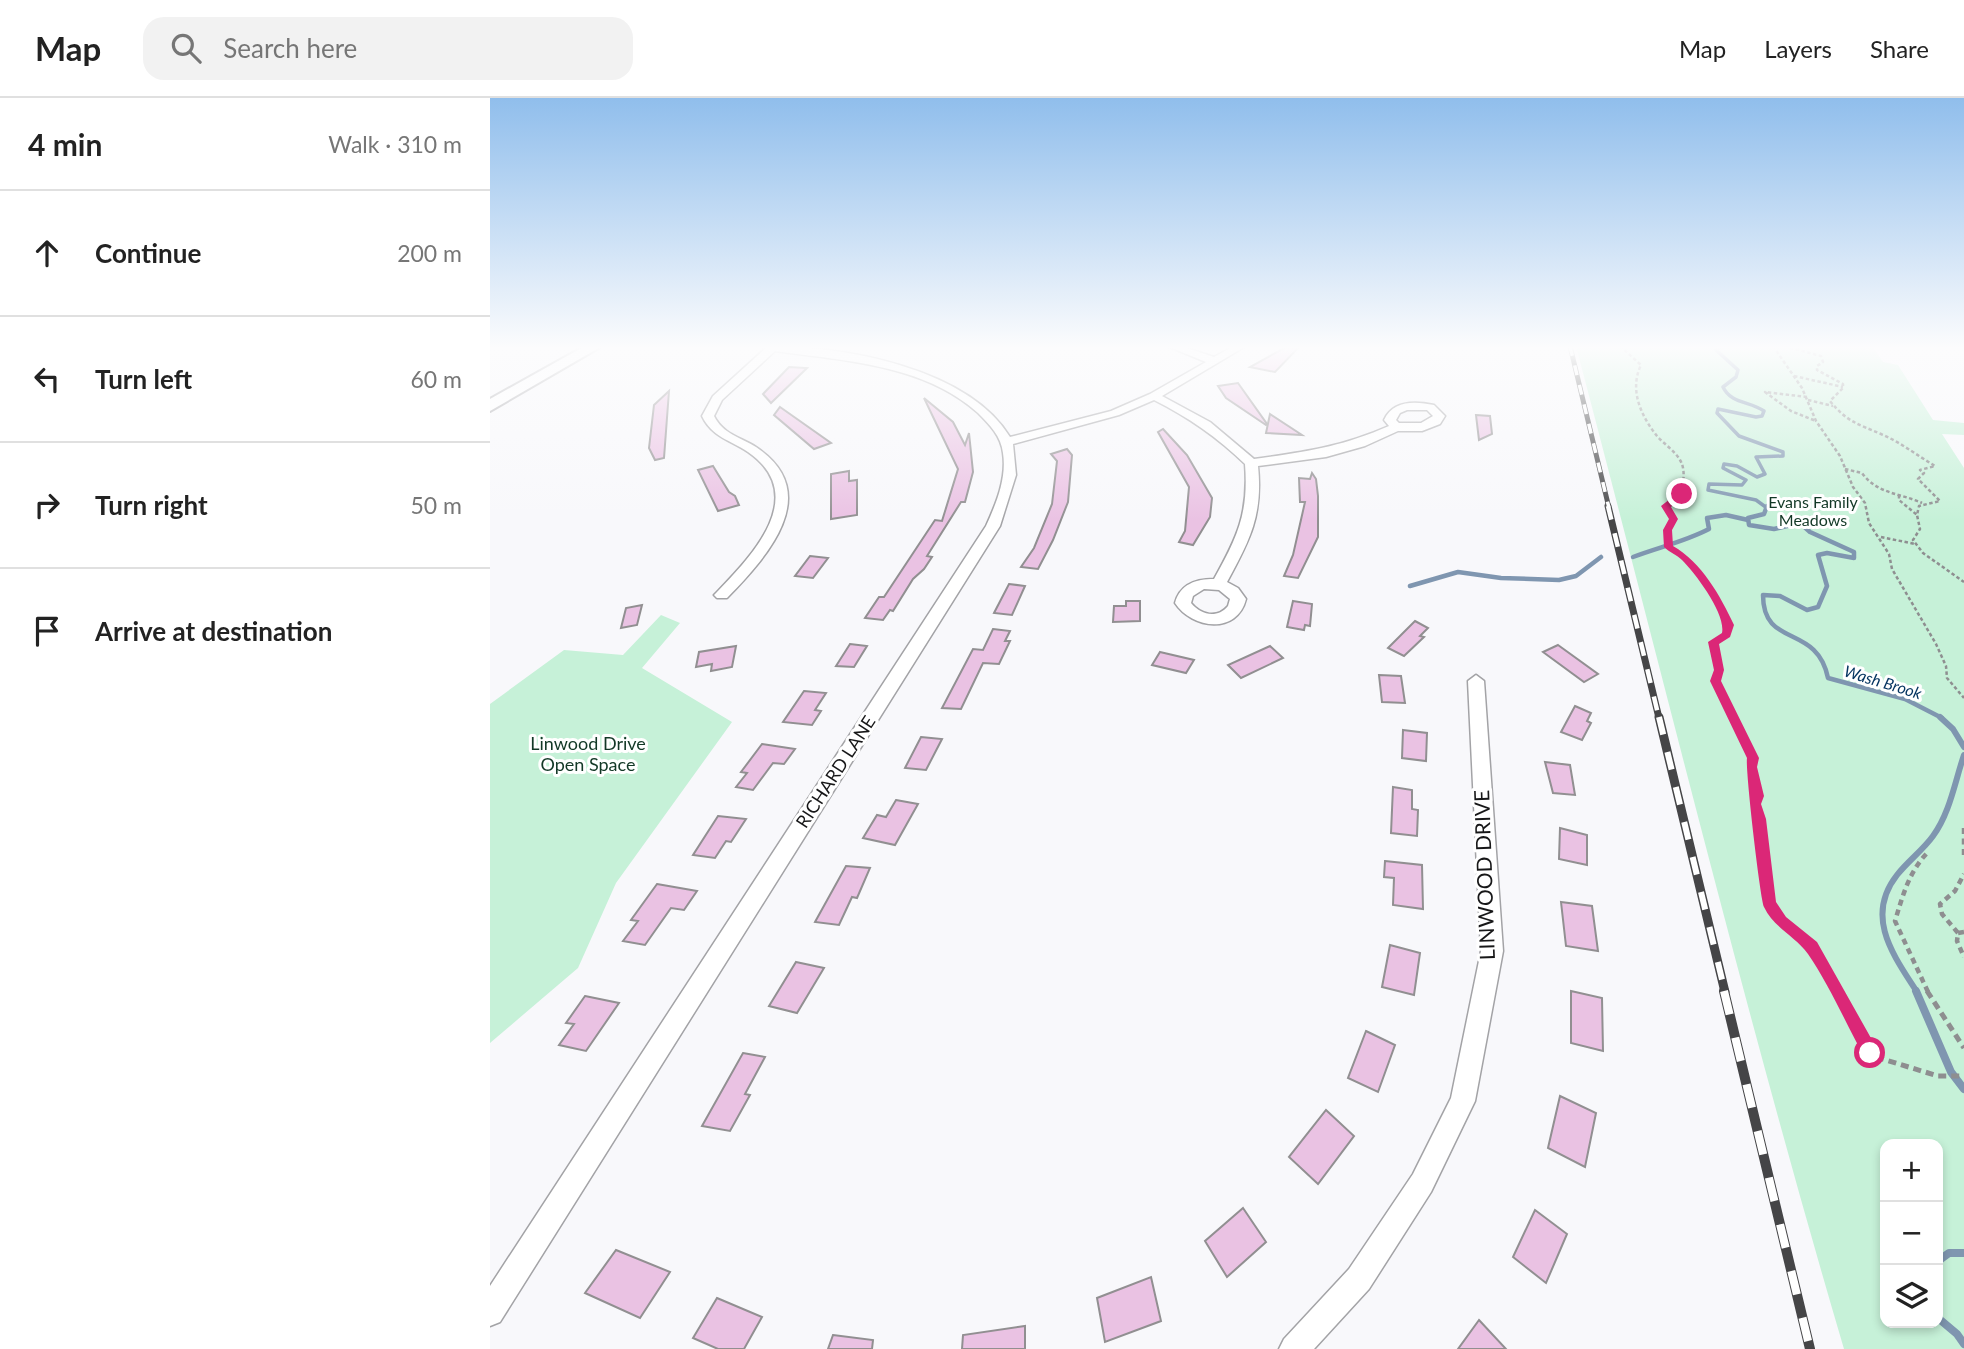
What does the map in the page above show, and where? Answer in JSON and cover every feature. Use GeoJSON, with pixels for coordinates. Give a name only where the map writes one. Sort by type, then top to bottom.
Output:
{"type":"FeatureCollection","features":[{"type":"Feature","properties":{"kind":"street"},"geometry":{"type":"LineString","coordinates":[[714,404],[708,416],[717,431],[766,460],[781,487],[783,505],[771,538],[751,566],[722,595]]}},
{"type":"Feature","properties":{"kind":"street"},"geometry":{"type":"LineString","coordinates":[[976,404],[1007,442],[1115,413],[1135,404]]}},
{"type":"Feature","properties":{"kind":"street"},"geometry":{"type":"LineString","coordinates":[[1171,404],[1200,419],[1226,438],[1251,463],[1255,507],[1248,530],[1219,584]]}},
{"type":"Feature","properties":{"kind":"street"},"geometry":{"type":"LineString","coordinates":[[1251,463],[1326,453],[1361,443],[1396,427]]}},
{"type":"Feature","properties":{"kind":"street","name":"RICHARD LANE"},"geometry":{"type":"LineString","coordinates":[[490,1312],[993,526],[1006,497],[1009,477],[1007,442]]}},
{"type":"Feature","properties":{"kind":"street","name":"LINWOOD DRIVE"},"geometry":{"type":"LineString","coordinates":[[1294,1349],[1359,1279],[1422,1184],[1463,1101],[1492,951],[1476,681]]}},
{"type":"Feature","properties":{"kind":"path"},"geometry":{"type":"LineString","coordinates":[[1639,404],[1657,436],[1680,460],[1684,473],[1682,494],[1666,506],[1674,519],[1668,530],[1668,547],[1684,556],[1694,568],[1717,600],[1729,625],[1727,635],[1713,642],[1719,670],[1715,681],[1753,758],[1751,767],[1758,796],[1755,804],[1769,903],[1781,921],[1812,947],[1870,1053],[1938,1076],[1964,1076]]}},
{"type":"Feature","properties":{"kind":"path"},"geometry":{"type":"LineString","coordinates":[[1782,404],[1816,421]]}},
{"type":"Feature","properties":{"kind":"path"},"geometry":{"type":"LineString","coordinates":[[1809,404],[1853,487],[1865,503],[1869,523],[1889,554],[1892,569],[1937,644],[1946,666],[1947,678],[1964,698]]}},
{"type":"Feature","properties":{"kind":"path"},"geometry":{"type":"LineString","coordinates":[[1828,404],[1860,427],[1882,434],[1935,466],[1922,468],[1920,470],[1924,473],[1918,479],[1940,500],[1919,506],[1917,515],[1920,529],[1913,540],[1923,553],[1964,582]]}},
{"type":"Feature","properties":{"kind":"path"},"geometry":{"type":"LineString","coordinates":[[1845,469],[1862,473],[1869,486],[1877,490],[1922,503]]}},
{"type":"Feature","properties":{"kind":"path"},"geometry":{"type":"LineString","coordinates":[[1899,495],[1899,500],[1917,515]]}},
{"type":"Feature","properties":{"kind":"path"},"geometry":{"type":"LineString","coordinates":[[1880,537],[1917,544]]}},
{"type":"Feature","properties":{"kind":"path"},"geometry":{"type":"LineString","coordinates":[[1964,828],[1964,856]]}},
{"type":"Feature","properties":{"kind":"path"},"geometry":{"type":"LineString","coordinates":[[1929,851],[1917,863],[1906,885],[1895,921],[1926,989],[1964,1048]]}},
{"type":"Feature","properties":{"kind":"path"},"geometry":{"type":"LineString","coordinates":[[1964,874],[1962,885],[1940,904],[1942,914],[1961,932],[1957,940],[1964,957]]}},
{"type":"Feature","properties":{"kind":"green space","name":"Evans Family Meadows"},"geometry":{"type":"Polygon","coordinates":[[[1591,404],[1923,404],[1933,420],[1964,423],[1964,435],[1942,434],[1964,468],[1964,1349],[1844,1349],[1739,974],[1591,404]]]}},
{"type":"Feature","properties":{"kind":"green space","name":"Linwood Drive Open Space"},"geometry":{"type":"Polygon","coordinates":[[[661,615],[680,623],[642,668],[732,722],[616,883],[578,968],[490,1043],[490,704],[564,650],[623,655],[661,615]]]}},
{"type":"Feature","properties":{"kind":"building"},"geometry":{"type":"Polygon","coordinates":[[[668,404],[664,458],[655,460],[649,448],[654,405],[668,404]]]}},
{"type":"Feature","properties":{"kind":"building"},"geometry":{"type":"Polygon","coordinates":[[[927,404],[932,404],[953,422],[965,445],[969,433],[973,472],[965,502],[961,502],[927,556],[932,557],[913,579],[893,611],[890,610],[883,620],[865,618],[879,597],[884,597],[935,520],[942,521],[958,469],[927,404]]]}},
{"type":"Feature","properties":{"kind":"building"},"geometry":{"type":"Polygon","coordinates":[[[1235,404],[1253,404],[1266,425],[1235,404]]]}},
{"type":"Feature","properties":{"kind":"building"},"geometry":{"type":"Polygon","coordinates":[[[780,407],[831,443],[814,449],[774,415],[780,407]]]}},
{"type":"Feature","properties":{"kind":"building"},"geometry":{"type":"Polygon","coordinates":[[[1270,414],[1302,435],[1266,433],[1270,414]]]}},
{"type":"Feature","properties":{"kind":"building"},"geometry":{"type":"Polygon","coordinates":[[[1476,415],[1490,416],[1492,434],[1479,440],[1476,415]]]}},
{"type":"Feature","properties":{"kind":"building"},"geometry":{"type":"Polygon","coordinates":[[[1163,429],[1187,455],[1212,498],[1210,517],[1193,545],[1179,542],[1185,531],[1189,487],[1158,432],[1163,429]]]}},
{"type":"Feature","properties":{"kind":"building"},"geometry":{"type":"Polygon","coordinates":[[[1067,449],[1072,455],[1068,502],[1038,569],[1021,567],[1034,548],[1052,504],[1057,461],[1051,454],[1067,449]]]}},
{"type":"Feature","properties":{"kind":"building"},"geometry":{"type":"Polygon","coordinates":[[[713,466],[739,505],[718,511],[698,470],[713,466]]]}},
{"type":"Feature","properties":{"kind":"building"},"geometry":{"type":"Polygon","coordinates":[[[849,471],[849,481],[857,480],[857,515],[831,519],[831,474],[849,471]]]}},
{"type":"Feature","properties":{"kind":"building"},"geometry":{"type":"Polygon","coordinates":[[[1312,473],[1316,479],[1318,496],[1318,537],[1298,578],[1284,576],[1293,555],[1305,502],[1300,502],[1299,478],[1310,479],[1312,473]]]}},
{"type":"Feature","properties":{"kind":"building"},"geometry":{"type":"Polygon","coordinates":[[[810,556],[828,558],[813,578],[795,576],[810,556]]]}},
{"type":"Feature","properties":{"kind":"building"},"geometry":{"type":"Polygon","coordinates":[[[1009,584],[1025,586],[1012,615],[994,613],[1009,584]]]}},
{"type":"Feature","properties":{"kind":"building"},"geometry":{"type":"Polygon","coordinates":[[[1126,601],[1140,601],[1140,621],[1113,622],[1114,606],[1126,606],[1126,601]]]}},
{"type":"Feature","properties":{"kind":"building"},"geometry":{"type":"Polygon","coordinates":[[[1293,601],[1312,604],[1310,626],[1305,625],[1304,630],[1287,627],[1293,601]]]}},
{"type":"Feature","properties":{"kind":"building"},"geometry":{"type":"Polygon","coordinates":[[[642,605],[637,625],[621,628],[626,608],[642,605]]]}},
{"type":"Feature","properties":{"kind":"building"},"geometry":{"type":"Polygon","coordinates":[[[1415,621],[1428,628],[1420,636],[1424,637],[1404,656],[1388,648],[1415,621]]]}},
{"type":"Feature","properties":{"kind":"building"},"geometry":{"type":"Polygon","coordinates":[[[993,629],[1010,631],[1005,641],[1010,641],[999,664],[983,663],[961,709],[942,708],[973,649],[983,650],[993,629]]]}},
{"type":"Feature","properties":{"kind":"building"},"geometry":{"type":"Polygon","coordinates":[[[850,644],[867,646],[854,667],[836,666],[850,644]]]}},
{"type":"Feature","properties":{"kind":"building"},"geometry":{"type":"Polygon","coordinates":[[[1558,645],[1598,674],[1584,682],[1543,652],[1558,645]]]}},
{"type":"Feature","properties":{"kind":"building"},"geometry":{"type":"Polygon","coordinates":[[[736,646],[732,667],[711,671],[712,664],[696,667],[699,652],[736,646]]]}},
{"type":"Feature","properties":{"kind":"building"},"geometry":{"type":"Polygon","coordinates":[[[1270,646],[1283,658],[1241,678],[1228,665],[1270,646]]]}},
{"type":"Feature","properties":{"kind":"building"},"geometry":{"type":"Polygon","coordinates":[[[1160,652],[1194,660],[1186,673],[1152,665],[1160,652]]]}},
{"type":"Feature","properties":{"kind":"building"},"geometry":{"type":"Polygon","coordinates":[[[1379,675],[1401,676],[1405,703],[1382,702],[1379,675]]]}},
{"type":"Feature","properties":{"kind":"building"},"geometry":{"type":"Polygon","coordinates":[[[804,691],[826,693],[815,710],[821,711],[812,725],[783,722],[804,691]]]}},
{"type":"Feature","properties":{"kind":"building"},"geometry":{"type":"Polygon","coordinates":[[[1575,706],[1591,713],[1587,721],[1591,723],[1582,740],[1561,732],[1575,706]]]}},
{"type":"Feature","properties":{"kind":"building"},"geometry":{"type":"Polygon","coordinates":[[[1403,730],[1427,733],[1426,761],[1402,758],[1403,730]]]}},
{"type":"Feature","properties":{"kind":"building"},"geometry":{"type":"Polygon","coordinates":[[[921,737],[942,739],[926,770],[905,768],[921,737]]]}},
{"type":"Feature","properties":{"kind":"building"},"geometry":{"type":"Polygon","coordinates":[[[762,744],[795,749],[784,764],[773,763],[753,790],[736,787],[747,773],[741,772],[762,744]]]}},
{"type":"Feature","properties":{"kind":"building"},"geometry":{"type":"Polygon","coordinates":[[[1545,762],[1570,765],[1575,795],[1553,793],[1545,762]]]}},
{"type":"Feature","properties":{"kind":"building"},"geometry":{"type":"Polygon","coordinates":[[[1393,787],[1412,790],[1412,809],[1418,810],[1417,836],[1391,833],[1393,787]]]}},
{"type":"Feature","properties":{"kind":"building"},"geometry":{"type":"Polygon","coordinates":[[[896,800],[918,804],[895,845],[863,838],[877,815],[886,817],[896,800]]]}},
{"type":"Feature","properties":{"kind":"building"},"geometry":{"type":"Polygon","coordinates":[[[718,816],[746,819],[731,842],[726,841],[715,858],[693,855],[718,816]]]}},
{"type":"Feature","properties":{"kind":"building"},"geometry":{"type":"Polygon","coordinates":[[[1560,828],[1587,835],[1587,865],[1559,859],[1560,828]]]}},
{"type":"Feature","properties":{"kind":"building"},"geometry":{"type":"Polygon","coordinates":[[[1385,861],[1422,865],[1423,909],[1393,905],[1394,878],[1384,877],[1385,861]]]}},
{"type":"Feature","properties":{"kind":"building"},"geometry":{"type":"Polygon","coordinates":[[[846,866],[870,868],[857,898],[852,897],[839,925],[815,922],[846,866]]]}},
{"type":"Feature","properties":{"kind":"building"},"geometry":{"type":"Polygon","coordinates":[[[657,884],[697,891],[684,910],[671,908],[645,945],[623,941],[638,921],[631,920],[657,884]]]}},
{"type":"Feature","properties":{"kind":"building"},"geometry":{"type":"Polygon","coordinates":[[[1561,902],[1592,906],[1598,951],[1566,946],[1561,902]]]}},
{"type":"Feature","properties":{"kind":"building"},"geometry":{"type":"Polygon","coordinates":[[[1390,945],[1420,953],[1414,995],[1382,987],[1390,945]]]}},
{"type":"Feature","properties":{"kind":"building"},"geometry":{"type":"Polygon","coordinates":[[[796,962],[824,968],[797,1013],[769,1006],[796,962]]]}},
{"type":"Feature","properties":{"kind":"building"},"geometry":{"type":"Polygon","coordinates":[[[1571,991],[1602,998],[1603,1051],[1571,1043],[1571,991]]]}},
{"type":"Feature","properties":{"kind":"building"},"geometry":{"type":"Polygon","coordinates":[[[585,996],[619,1003],[586,1051],[559,1045],[574,1024],[566,1023],[585,996]]]}},
{"type":"Feature","properties":{"kind":"building"},"geometry":{"type":"Polygon","coordinates":[[[1366,1031],[1395,1045],[1378,1092],[1348,1078],[1366,1031]]]}},
{"type":"Feature","properties":{"kind":"building"},"geometry":{"type":"Polygon","coordinates":[[[743,1053],[765,1057],[745,1094],[750,1095],[730,1131],[702,1126],[743,1053]]]}},
{"type":"Feature","properties":{"kind":"building"},"geometry":{"type":"Polygon","coordinates":[[[1560,1096],[1596,1113],[1585,1167],[1548,1148],[1560,1096]]]}},
{"type":"Feature","properties":{"kind":"building"},"geometry":{"type":"Polygon","coordinates":[[[1326,1110],[1354,1136],[1318,1184],[1289,1157],[1326,1110]]]}},
{"type":"Feature","properties":{"kind":"building"},"geometry":{"type":"Polygon","coordinates":[[[1243,1208],[1266,1242],[1227,1277],[1205,1241],[1243,1208]]]}},
{"type":"Feature","properties":{"kind":"building"},"geometry":{"type":"Polygon","coordinates":[[[1535,1210],[1567,1234],[1546,1283],[1513,1257],[1535,1210]]]}},
{"type":"Feature","properties":{"kind":"building"},"geometry":{"type":"Polygon","coordinates":[[[616,1250],[670,1272],[640,1318],[585,1293],[616,1250]]]}},
{"type":"Feature","properties":{"kind":"building"},"geometry":{"type":"Polygon","coordinates":[[[1151,1277],[1161,1321],[1105,1342],[1097,1298],[1151,1277]]]}},
{"type":"Feature","properties":{"kind":"building"},"geometry":{"type":"Polygon","coordinates":[[[717,1298],[762,1317],[744,1349],[718,1349],[693,1338],[717,1298]]]}},
{"type":"Feature","properties":{"kind":"building"},"geometry":{"type":"Polygon","coordinates":[[[1479,1320],[1506,1349],[1458,1349],[1479,1320]]]}},
{"type":"Feature","properties":{"kind":"building"},"geometry":{"type":"Polygon","coordinates":[[[1025,1326],[1025,1349],[962,1349],[963,1335],[1025,1326]]]}},
{"type":"Feature","properties":{"kind":"building"},"geometry":{"type":"Polygon","coordinates":[[[833,1335],[873,1340],[872,1349],[828,1349],[833,1335]]]}},
{"type":"Feature","properties":{"kind":"waterway","name":"Wash Brook"},"geometry":{"type":"LineString","coordinates":[[1751,404],[1764,411],[1762,416],[1718,409],[1717,413],[1739,436],[1783,452],[1783,456],[1756,457],[1765,474],[1757,477],[1737,466],[1724,464],[1723,468],[1746,480],[1742,485],[1709,484],[1708,490],[1756,500],[1766,508]]}},
{"type":"Feature","properties":{"kind":"waterway","name":"Wash Brook"},"geometry":{"type":"LineString","coordinates":[[1766,508],[1764,514],[1748,518],[1749,525],[1774,529],[1800,523],[1810,532],[1854,552],[1854,558],[1827,553],[1818,555],[1827,586],[1818,607],[1807,610],[1780,596],[1763,595],[1765,612],[1772,623],[1813,649],[1822,661],[1828,678],[1905,699],[1942,718]]}},
{"type":"Feature","properties":{"kind":"waterway"},"geometry":{"type":"LineString","coordinates":[[1633,557],[1709,529],[1707,518],[1726,515],[1748,520]]}},
{"type":"Feature","properties":{"kind":"waterway"},"geometry":{"type":"LineString","coordinates":[[1410,586],[1458,572],[1501,578],[1559,580],[1576,576],[1601,557]]}},
{"type":"Feature","properties":{"kind":"waterway","name":"Wash Brook"},"geometry":{"type":"LineString","coordinates":[[1940,717],[1953,729],[1964,747]]}},
{"type":"Feature","properties":{"kind":"waterway","name":"Wash Brook"},"geometry":{"type":"LineString","coordinates":[[1917,992],[1886,936],[1883,906],[1887,891],[1897,875],[1939,827],[1964,755]]}},
{"type":"Feature","properties":{"kind":"waterway","name":"Wash Brook"},"geometry":{"type":"LineString","coordinates":[[1916,991],[1951,1072],[1964,1089]]}},
{"type":"Feature","properties":{"kind":"waterway","name":"Wash Brook"},"geometry":{"type":"LineString","coordinates":[[1943,1257],[1949,1253],[1964,1253]]}},
{"type":"Feature","properties":{"kind":"waterway","name":"Wash Brook"},"geometry":{"type":"LineString","coordinates":[[1943,1322],[1964,1344]]}},
{"type":"Feature","properties":{"kind":"railway"},"geometry":{"type":"LineString","coordinates":[[1584,404],[1609,508]]}},
{"type":"Feature","properties":{"kind":"railway"},"geometry":{"type":"LineString","coordinates":[[1608,506],[1659,718]]}},
{"type":"Feature","properties":{"kind":"railway"},"geometry":{"type":"LineString","coordinates":[[1659,717],[1725,992]]}},
{"type":"Feature","properties":{"kind":"railway"},"geometry":{"type":"LineString","coordinates":[[1724,991],[1810,1349]]}},
{"type":"Feature","properties":{"kind":"route"},"geometry":{"type":"LineString","coordinates":[[1682,494],[1666,506],[1674,519],[1668,530],[1668,547],[1684,556],[1694,568],[1717,600],[1729,625],[1727,635],[1713,642],[1713,653],[1719,670],[1715,681],[1753,758],[1751,767],[1758,796],[1755,804],[1769,903],[1781,921],[1812,947],[1855,1020],[1870,1053]]}}]}
